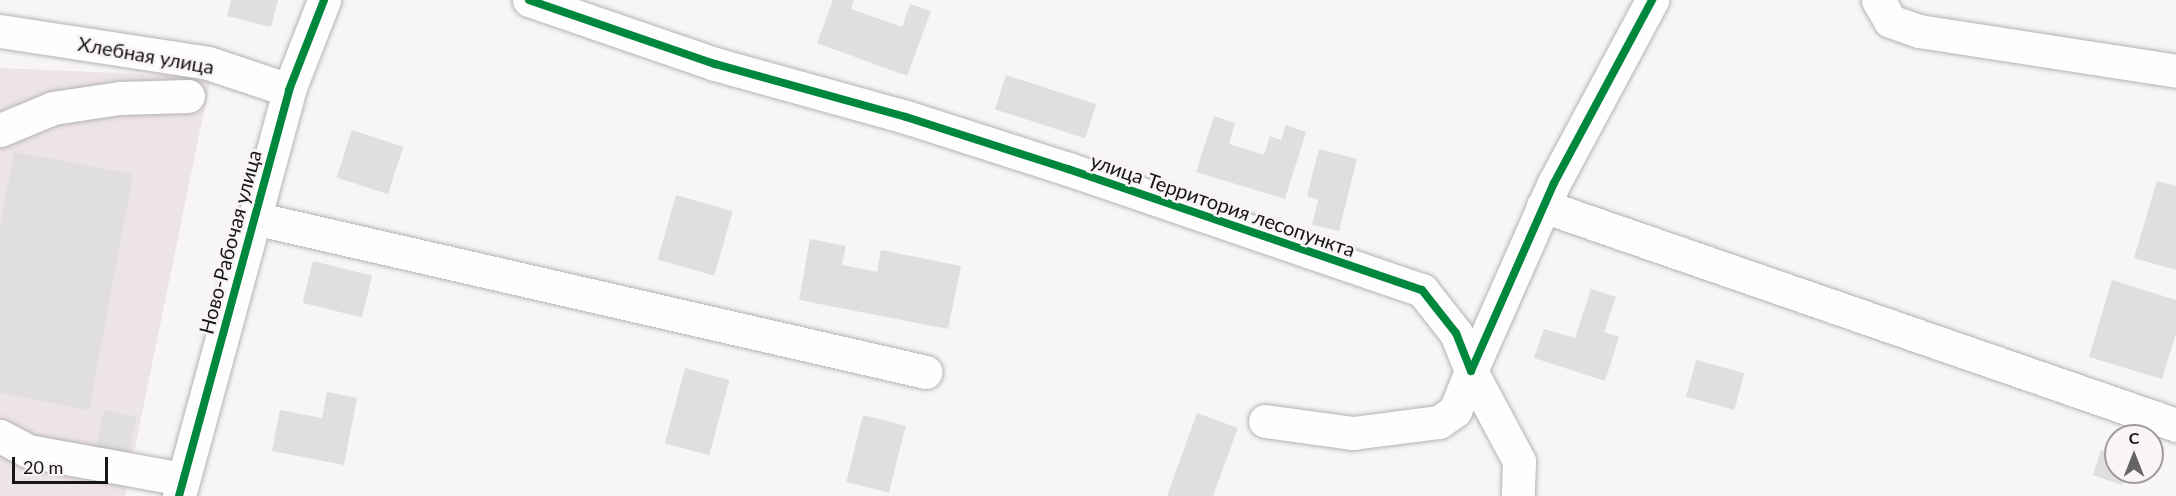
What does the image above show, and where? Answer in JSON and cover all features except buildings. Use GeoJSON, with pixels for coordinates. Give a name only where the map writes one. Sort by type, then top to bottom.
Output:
{"type":"FeatureCollection","features":[{"type":"Feature","properties":{"kind":"street","name":"Ново-Рабочая улица"},"geometry":{"type":"LineString","coordinates":[[180,488],[289,90],[324,0]]}},
{"type":"Feature","properties":{"kind":"street","name":"улица Территория лесопункта"},"geometry":{"type":"LineString","coordinates":[[529,0],[715,64],[906,117],[1068,169],[1422,290],[1456,333],[1471,370],[1519,461],[1518,496]]}},
{"type":"Feature","properties":{"kind":"street"},"geometry":{"type":"LineString","coordinates":[[1265,421],[1353,433],[1439,422],[1455,411],[1543,206],[1652,0]]}},
{"type":"Feature","properties":{"kind":"street"},"geometry":{"type":"LineString","coordinates":[[1878,0],[1890,21],[1919,32],[2176,71]]}},
{"type":"Feature","properties":{"kind":"street","name":"Хлебная улица"},"geometry":{"type":"LineString","coordinates":[[0,31],[208,63],[289,90]]}},
{"type":"Feature","properties":{"kind":"street"},"geometry":{"type":"LineString","coordinates":[[0,130],[53,108],[119,98],[188,96]]}},
{"type":"Feature","properties":{"kind":"street"},"geometry":{"type":"LineString","coordinates":[[1543,206],[2176,425]]}},
{"type":"Feature","properties":{"kind":"street"},"geometry":{"type":"LineString","coordinates":[[254,218],[927,372]]}},
{"type":"Feature","properties":{"kind":"street"},"geometry":{"type":"LineString","coordinates":[[0,436],[28,451],[180,488]]}},
{"type":"Feature","properties":{"kind":"shaded area"},"geometry":{"type":"Polygon","coordinates":[[[0,68],[211,77],[125,496],[0,496],[0,68]]]}},
{"type":"Feature","properties":{"kind":"cycle path"},"geometry":{"type":"LineString","coordinates":[[179,496],[289,90],[324,0]]}},
{"type":"Feature","properties":{"kind":"cycle path"},"geometry":{"type":"LineString","coordinates":[[529,0],[715,64],[906,117],[1068,169],[1422,290],[1456,333],[1471,371],[1554,183],[1652,0]]}}]}
